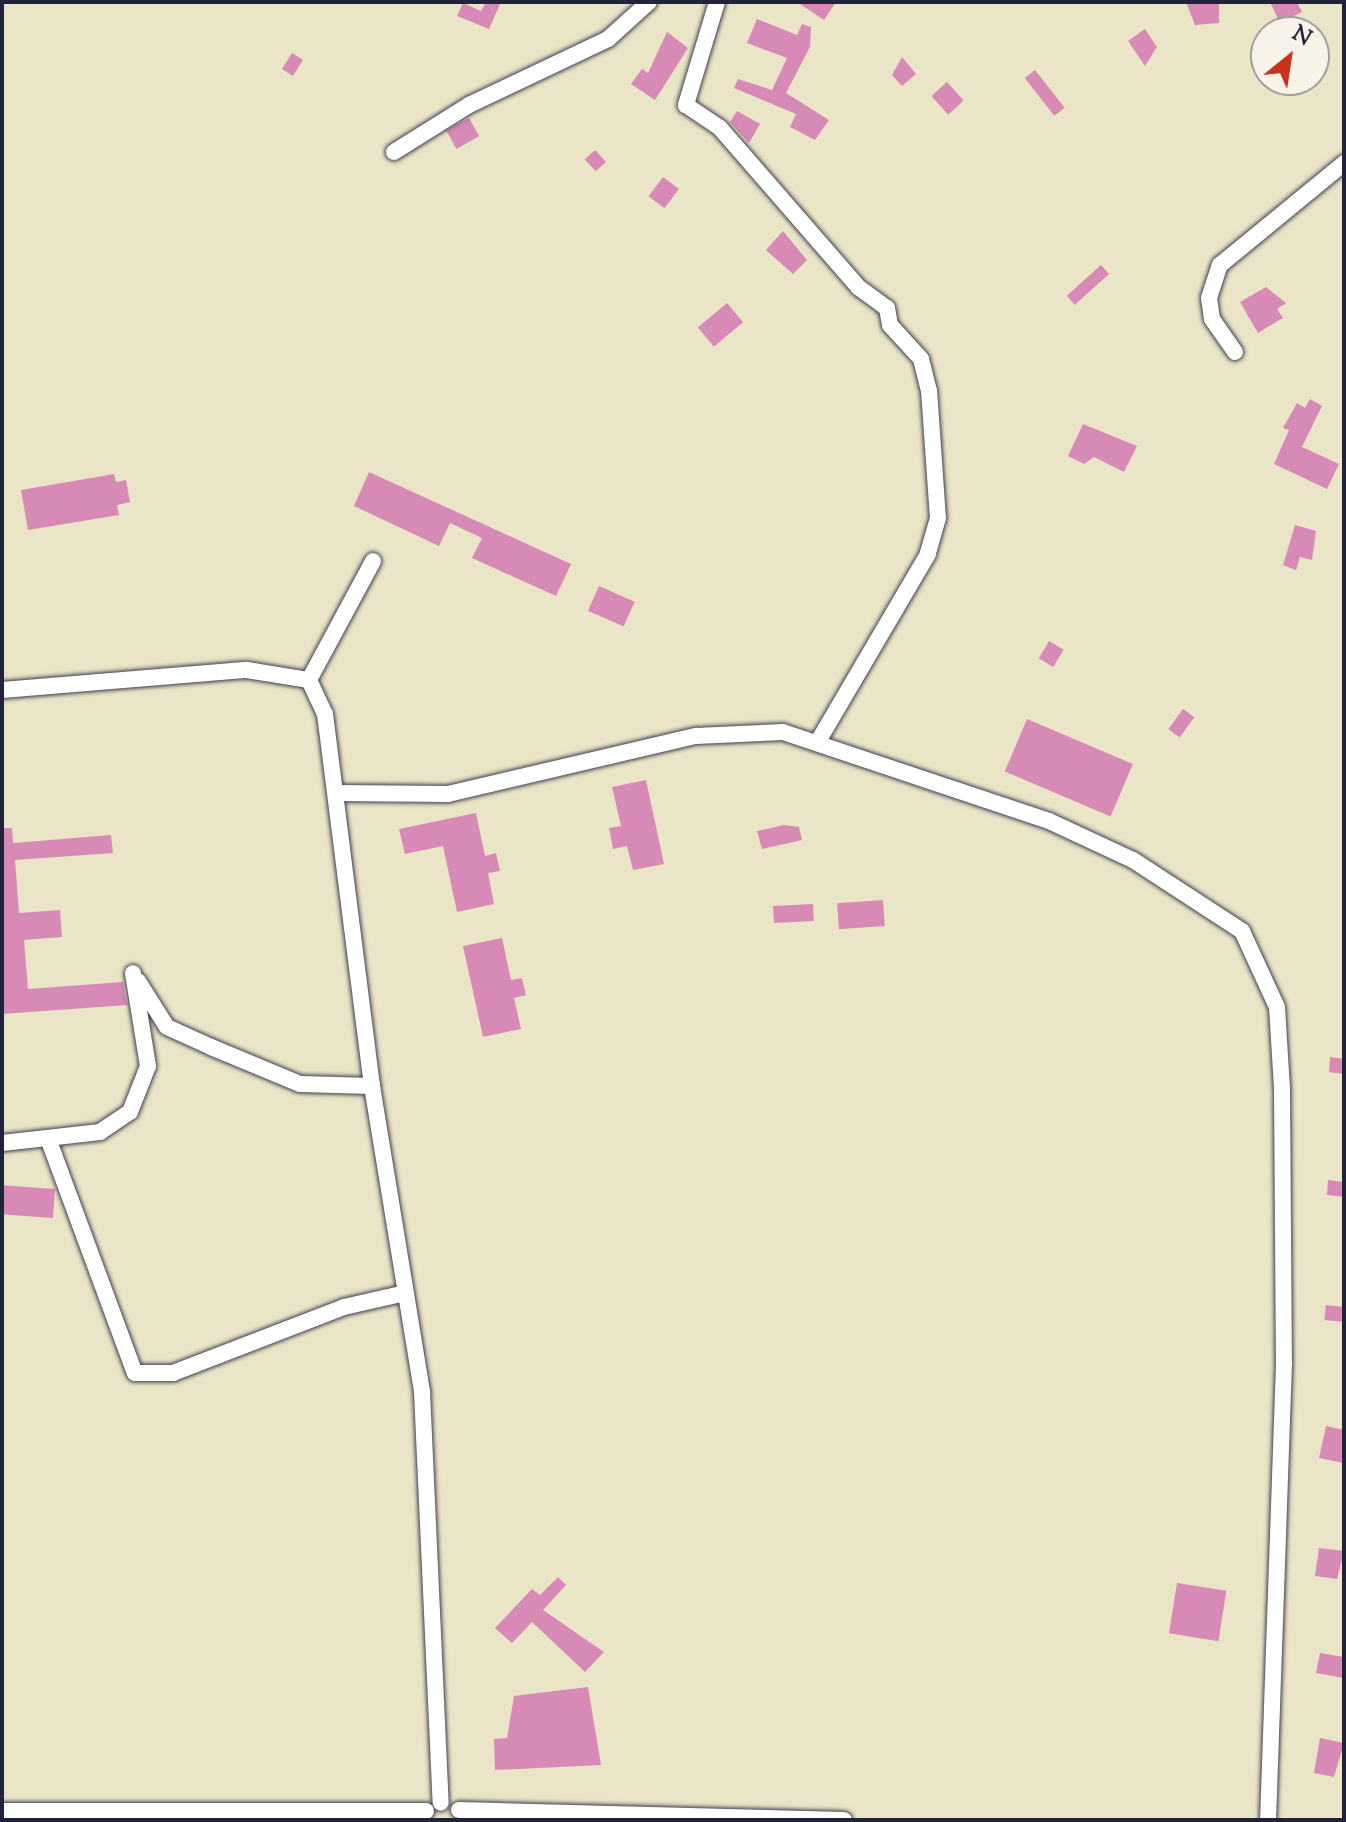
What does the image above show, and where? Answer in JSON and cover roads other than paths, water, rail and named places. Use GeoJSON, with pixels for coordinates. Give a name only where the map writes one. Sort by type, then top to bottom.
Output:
{"type":"FeatureCollection","features":[{"type":"Feature","properties":{"kind":"street"},"geometry":{"type":"LineString","coordinates":[[394,152],[469,105],[608,39],[649,2]]}},
{"type":"Feature","properties":{"kind":"street"},"geometry":{"type":"LineString","coordinates":[[711,3],[686,105],[720,128],[858,287],[887,308],[890,325],[921,359],[929,390],[938,518],[928,554],[817,743]]}},
{"type":"Feature","properties":{"kind":"street"},"geometry":{"type":"LineString","coordinates":[[1235,352],[1212,319],[1209,298],[1220,265],[1344,163]]}},
{"type":"Feature","properties":{"kind":"street"},"geometry":{"type":"LineString","coordinates":[[309,680],[373,561]]}},
{"type":"Feature","properties":{"kind":"street"},"geometry":{"type":"LineString","coordinates":[[2,690],[232,670],[309,680]]}},
{"type":"Feature","properties":{"kind":"street"},"geometry":{"type":"LineString","coordinates":[[309,680],[325,714],[372,1086],[422,1392],[430,1811]]}},
{"type":"Feature","properties":{"kind":"street"},"geometry":{"type":"LineString","coordinates":[[337,793],[448,794],[740,730],[817,743],[1049,821],[1133,860],[1242,931],[1270,980],[1282,1088],[1284,1363],[1268,1820]]}},
{"type":"Feature","properties":{"kind":"street"},"geometry":{"type":"LineString","coordinates":[[2,1143],[49,1141],[118,1125],[141,1092],[148,1066],[133,973],[167,1027],[300,1084],[372,1086]]}},
{"type":"Feature","properties":{"kind":"street"},"geometry":{"type":"LineString","coordinates":[[49,1141],[135,1373],[173,1373],[344,1307],[405,1293]]}},
{"type":"Feature","properties":{"kind":"street"},"geometry":{"type":"LineString","coordinates":[[2,1811],[50,1816],[430,1811],[461,1815],[844,1820]]}}]}
